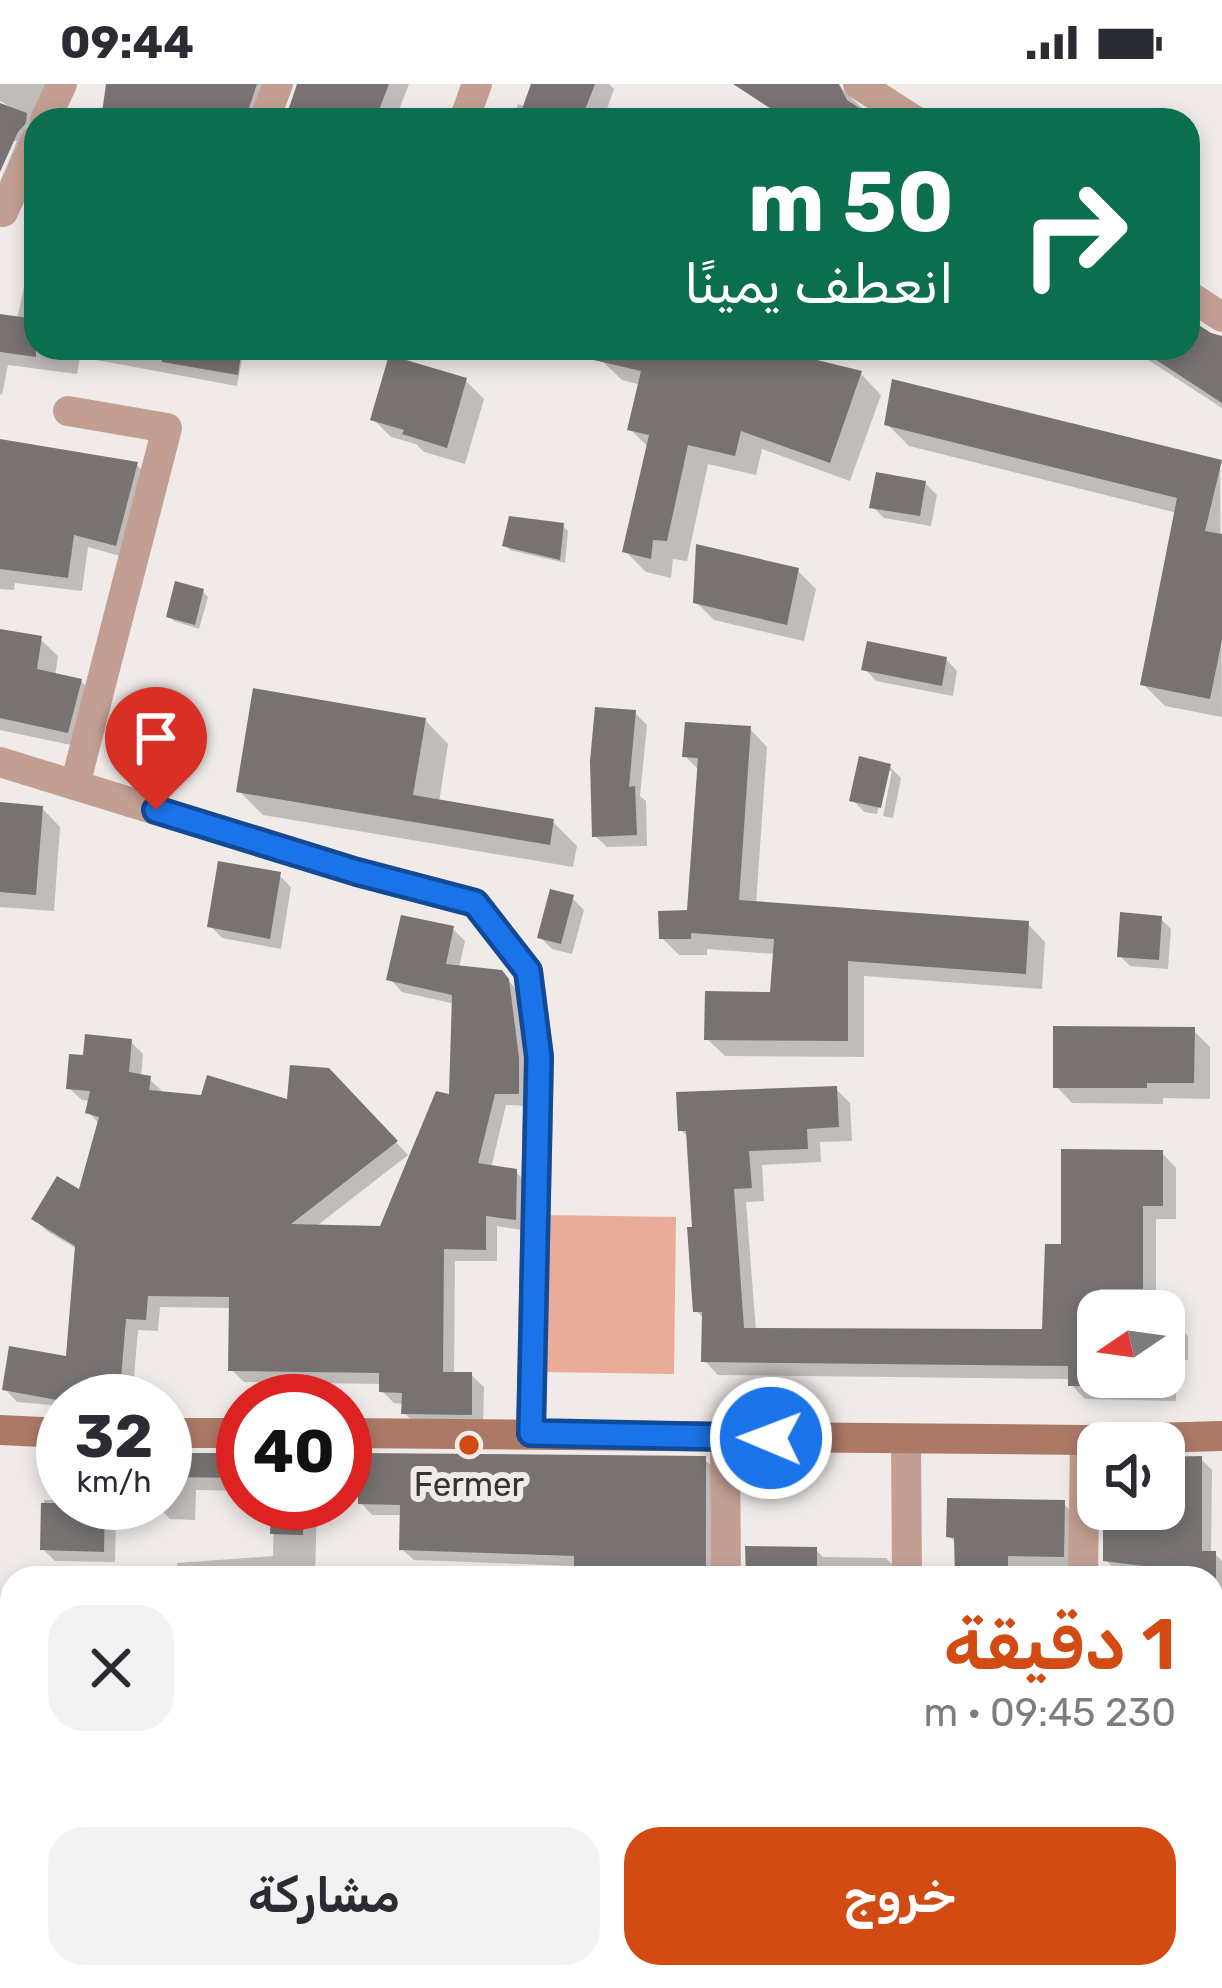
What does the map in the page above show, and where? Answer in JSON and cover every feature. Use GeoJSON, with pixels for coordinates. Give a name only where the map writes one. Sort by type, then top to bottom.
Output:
{"type":"FeatureCollection","features":[{"type":"Feature","properties":{"kind":"street"},"geometry":{"type":"LineString","coordinates":[[858,84],[895,108]]}},
{"type":"Feature","properties":{"kind":"street"},"geometry":{"type":"LineString","coordinates":[[0,211],[24,165]]}},
{"type":"Feature","properties":{"kind":"street"},"geometry":{"type":"LineString","coordinates":[[68,411],[167,428],[76,785]]}},
{"type":"Feature","properties":{"kind":"street"},"geometry":{"type":"LineString","coordinates":[[0,762],[357,872],[475,903],[528,971],[539,1057],[531,1433]]}},
{"type":"Feature","properties":{"kind":"street"},"geometry":{"type":"LineString","coordinates":[[0,1430],[36,1432]]}},
{"type":"Feature","properties":{"kind":"street"},"geometry":{"type":"LineString","coordinates":[[372,1433],[1077,1441]]}},
{"type":"Feature","properties":{"kind":"street"},"geometry":{"type":"LineString","coordinates":[[1185,1437],[1222,1436]]}},
{"type":"Feature","properties":{"kind":"street"},"geometry":{"type":"LineString","coordinates":[[725,1437],[726,1566]]}},
{"type":"Feature","properties":{"kind":"street"},"geometry":{"type":"LineString","coordinates":[[906,1440],[907,1566]]}},
{"type":"Feature","properties":{"kind":"street"},"geometry":{"type":"LineString","coordinates":[[1083,1566],[1084,1530]]}},
{"type":"Feature","properties":{"kind":"shaded area"},"geometry":{"type":"Polygon","coordinates":[[[545,1215],[676,1217],[674,1374],[543,1372],[545,1215]]]}},
{"type":"Feature","properties":{"kind":"building"},"geometry":{"type":"Polygon","coordinates":[[[106,84],[257,84],[249,108],[103,108],[106,84]]]}},
{"type":"Feature","properties":{"kind":"building"},"geometry":{"type":"Polygon","coordinates":[[[297,84],[389,84],[380,108],[289,108],[297,84]]]}},
{"type":"Feature","properties":{"kind":"building"},"geometry":{"type":"Polygon","coordinates":[[[531,84],[595,84],[586,108],[522,108],[531,84]]]}},
{"type":"Feature","properties":{"kind":"building"},"geometry":{"type":"Polygon","coordinates":[[[733,84],[839,84],[847,100],[859,108],[770,108],[733,84]]]}},
{"type":"Feature","properties":{"kind":"building"},"geometry":{"type":"Polygon","coordinates":[[[0,103],[24,112],[24,125],[0,172],[0,103]]]}},
{"type":"Feature","properties":{"kind":"building"},"geometry":{"type":"Polygon","coordinates":[[[0,314],[24,317],[24,355],[0,352],[0,314]]]}},
{"type":"Feature","properties":{"kind":"building"},"geometry":{"type":"Polygon","coordinates":[[[1200,326],[1222,336],[1222,403],[1156,360],[1200,360],[1200,326]]]}},
{"type":"Feature","properties":{"kind":"building"},"geometry":{"type":"Polygon","coordinates":[[[162,360],[240,360],[238,375],[162,360]]]}},
{"type":"Feature","properties":{"kind":"building"},"geometry":{"type":"Polygon","coordinates":[[[388,360],[406,360],[467,378],[447,448],[370,420],[388,360]]]}},
{"type":"Feature","properties":{"kind":"building"},"geometry":{"type":"Polygon","coordinates":[[[594,360],[817,360],[862,371],[830,463],[741,431],[735,456],[688,445],[667,541],[653,540],[651,559],[622,552],[649,435],[627,430],[641,371],[594,360]]]}},
{"type":"Feature","properties":{"kind":"building"},"geometry":{"type":"Polygon","coordinates":[[[892,379],[1222,460],[1205,531],[1222,534],[1222,640],[1210,699],[1140,685],[1177,498],[884,425],[892,379]]]}},
{"type":"Feature","properties":{"kind":"building"},"geometry":{"type":"Polygon","coordinates":[[[0,439],[138,462],[116,546],[74,535],[68,578],[0,569],[0,439]]]}},
{"type":"Feature","properties":{"kind":"building"},"geometry":{"type":"Polygon","coordinates":[[[876,472],[926,481],[920,516],[869,508],[876,472]]]}},
{"type":"Feature","properties":{"kind":"building"},"geometry":{"type":"Polygon","coordinates":[[[509,516],[564,523],[560,560],[502,546],[509,516]]]}},
{"type":"Feature","properties":{"kind":"building"},"geometry":{"type":"Polygon","coordinates":[[[696,544],[799,568],[787,625],[693,603],[696,544]]]}},
{"type":"Feature","properties":{"kind":"building"},"geometry":{"type":"Polygon","coordinates":[[[175,581],[204,589],[195,625],[166,617],[175,581]]]}},
{"type":"Feature","properties":{"kind":"building"},"geometry":{"type":"Polygon","coordinates":[[[0,629],[42,636],[37,669],[82,679],[68,733],[0,718],[0,629]]]}},
{"type":"Feature","properties":{"kind":"building"},"geometry":{"type":"Polygon","coordinates":[[[867,641],[947,657],[942,686],[861,670],[867,641]]]}},
{"type":"Feature","properties":{"kind":"building"},"geometry":{"type":"Polygon","coordinates":[[[253,688],[426,718],[413,795],[554,819],[550,845],[236,792],[253,688]]]}},
{"type":"Feature","properties":{"kind":"building"},"geometry":{"type":"Polygon","coordinates":[[[595,707],[636,710],[629,787],[635,786],[637,835],[592,837],[590,761],[595,707]]]}},
{"type":"Feature","properties":{"kind":"building"},"geometry":{"type":"Polygon","coordinates":[[[685,722],[751,726],[739,900],[1029,921],[1026,974],[848,961],[848,1041],[704,1040],[705,991],[770,992],[774,939],[691,933],[691,939],[659,939],[658,911],[687,910],[698,758],[682,757],[685,722]]]}},
{"type":"Feature","properties":{"kind":"building"},"geometry":{"type":"Polygon","coordinates":[[[859,756],[891,764],[881,808],[849,801],[859,756]]]}},
{"type":"Feature","properties":{"kind":"building"},"geometry":{"type":"Polygon","coordinates":[[[0,802],[43,806],[36,895],[0,892],[0,802]]]}},
{"type":"Feature","properties":{"kind":"building"},"geometry":{"type":"Polygon","coordinates":[[[218,861],[281,872],[270,939],[207,927],[218,861]]]}},
{"type":"Feature","properties":{"kind":"building"},"geometry":{"type":"Polygon","coordinates":[[[550,889],[574,895],[561,944],[537,938],[550,889]]]}},
{"type":"Feature","properties":{"kind":"building"},"geometry":{"type":"Polygon","coordinates":[[[1120,912],[1162,916],[1159,960],[1117,957],[1120,912]]]}},
{"type":"Feature","properties":{"kind":"building"},"geometry":{"type":"Polygon","coordinates":[[[401,915],[454,926],[446,964],[502,970],[509,979],[519,1094],[495,1094],[478,1163],[517,1169],[516,1220],[486,1216],[486,1250],[444,1249],[443,1372],[472,1372],[472,1415],[401,1414],[402,1393],[379,1392],[379,1373],[228,1371],[229,1297],[148,1296],[146,1320],[126,1319],[121,1374],[36,1374],[36,1396],[2,1390],[9,1346],[66,1356],[75,1246],[31,1219],[57,1176],[79,1189],[99,1117],[85,1113],[90,1091],[66,1089],[69,1054],[83,1055],[85,1034],[132,1039],[129,1072],[151,1076],[149,1090],[201,1095],[207,1075],[287,1099],[290,1065],[329,1068],[398,1141],[291,1224],[380,1226],[436,1091],[449,1094],[452,995],[386,980],[401,915]]]}},
{"type":"Feature","properties":{"kind":"building"},"geometry":{"type":"Polygon","coordinates":[[[1053,1026],[1195,1027],[1194,1083],[1053,1088],[1053,1026]]]}},
{"type":"Feature","properties":{"kind":"building"},"geometry":{"type":"Polygon","coordinates":[[[837,1086],[839,1127],[807,1129],[808,1149],[749,1151],[752,1188],[734,1189],[744,1328],[1042,1329],[1045,1244],[1061,1244],[1061,1149],[1163,1150],[1163,1206],[1143,1206],[1143,1289],[1077,1290],[1077,1386],[1068,1386],[1068,1366],[701,1362],[702,1312],[693,1312],[687,1227],[692,1227],[686,1131],[678,1131],[676,1092],[837,1086]]]}},
{"type":"Feature","properties":{"kind":"building"},"geometry":{"type":"Polygon","coordinates":[[[192,1453],[216,1453],[216,1478],[192,1477],[192,1453]]]}},
{"type":"Feature","properties":{"kind":"building"},"geometry":{"type":"Polygon","coordinates":[[[372,1453],[706,1456],[706,1566],[574,1566],[574,1556],[399,1550],[400,1505],[372,1504],[372,1453]]]}},
{"type":"Feature","properties":{"kind":"building"},"geometry":{"type":"Polygon","coordinates":[[[1185,1456],[1202,1456],[1202,1551],[1216,1551],[1216,1566],[1103,1561],[1103,1530],[1185,1530],[1185,1456]]]}},
{"type":"Feature","properties":{"kind":"building"},"geometry":{"type":"Polygon","coordinates":[[[947,1498],[1065,1500],[1064,1557],[1008,1556],[1008,1566],[955,1566],[954,1538],[946,1537],[947,1498]]]}},
{"type":"Feature","properties":{"kind":"building"},"geometry":{"type":"Polygon","coordinates":[[[40,1530],[104,1530],[104,1552],[40,1550],[40,1530]]]}},
{"type":"Feature","properties":{"kind":"building"},"geometry":{"type":"Polygon","coordinates":[[[270,1530],[303,1530],[303,1535],[270,1534],[270,1530]]]}},
{"type":"Feature","properties":{"kind":"building"},"geometry":{"type":"Polygon","coordinates":[[[745,1546],[817,1547],[817,1566],[746,1566],[745,1546]]]}},
{"type":"Feature","properties":{"kind":"place","name":"Fermer"},"geometry":{"type":"Point","coordinates":[469,1445]}},
{"type":"Feature","properties":{"kind":"route"},"geometry":{"type":"LineString","coordinates":[[156,810],[475,903],[528,971],[539,1057],[531,1433],[771,1438]]}}]}
